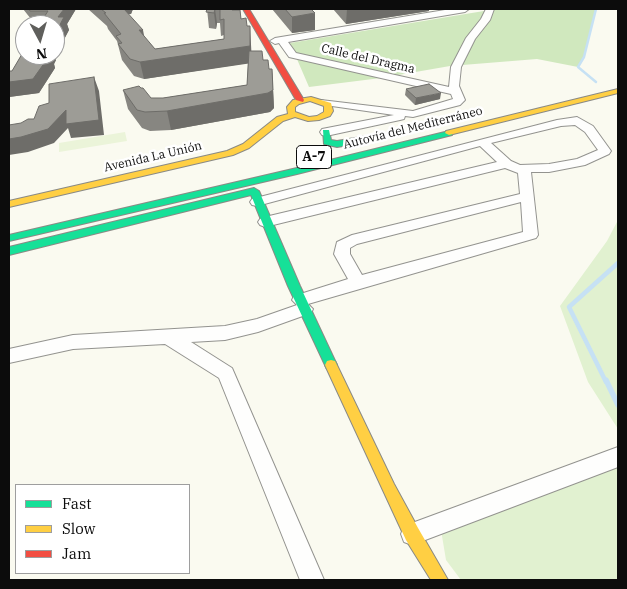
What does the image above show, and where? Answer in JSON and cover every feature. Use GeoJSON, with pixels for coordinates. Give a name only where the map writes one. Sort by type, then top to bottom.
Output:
{"type":"FeatureCollection","features":[{"type":"Feature","properties":{"kind":"main road"},"geometry":{"type":"LineString","coordinates":[[246,9],[306,99]]}},
{"type":"Feature","properties":{"kind":"main road"},"geometry":{"type":"LineString","coordinates":[[255,9],[278,40],[306,99]]}},
{"type":"Feature","properties":{"kind":"main road","name":"Autovía del Mediterráneo"},"geometry":{"type":"LineString","coordinates":[[9,229],[618,84]]}},
{"type":"Feature","properties":{"kind":"main road","name":"Autovía del Mediterráneo"},"geometry":{"type":"LineString","coordinates":[[9,238],[297,171],[618,91]]}},
{"type":"Feature","properties":{"kind":"main road"},"geometry":{"type":"LineString","coordinates":[[306,99],[325,102],[329,111],[319,118],[308,119],[294,115],[290,107],[306,99]]}},
{"type":"Feature","properties":{"kind":"main road","name":"Avenida La Unión"},"geometry":{"type":"LineString","coordinates":[[9,204],[230,153],[246,146],[280,119],[294,115]]}},
{"type":"Feature","properties":{"kind":"main road"},"geometry":{"type":"LineString","coordinates":[[319,118],[326,132],[327,142],[336,144],[404,134]]}},
{"type":"Feature","properties":{"kind":"main road"},"geometry":{"type":"LineString","coordinates":[[318,144],[326,132]]}},
{"type":"Feature","properties":{"kind":"main road"},"geometry":{"type":"LineString","coordinates":[[285,164],[301,157]]}},
{"type":"Feature","properties":{"kind":"main road"},"geometry":{"type":"LineString","coordinates":[[9,251],[255,196],[297,171]]}},
{"type":"Feature","properties":{"kind":"main road"},"geometry":{"type":"LineString","coordinates":[[255,196],[302,305],[412,534],[440,580]]}},
{"type":"Feature","properties":{"kind":"street"},"geometry":{"type":"LineString","coordinates":[[278,40],[465,9]]}},
{"type":"Feature","properties":{"kind":"street"},"geometry":{"type":"LineString","coordinates":[[326,132],[456,104],[459,100],[454,86],[456,67],[471,38],[485,20],[490,9]]}},
{"type":"Feature","properties":{"kind":"street","name":"Calle del Dragma"},"geometry":{"type":"LineString","coordinates":[[278,40],[293,55],[456,92]]}},
{"type":"Feature","properties":{"kind":"street"},"geometry":{"type":"LineString","coordinates":[[325,102],[414,114]]}},
{"type":"Feature","properties":{"kind":"street"},"geometry":{"type":"LineString","coordinates":[[255,196],[561,122],[577,121],[589,129],[605,151],[580,162],[549,168],[524,169],[506,164],[482,142]]}},
{"type":"Feature","properties":{"kind":"street"},"geometry":{"type":"LineString","coordinates":[[266,222],[506,164]]}},
{"type":"Feature","properties":{"kind":"street"},"geometry":{"type":"LineString","coordinates":[[9,356],[73,342],[224,333],[258,325],[358,282],[531,235],[524,169]]}},
{"type":"Feature","properties":{"kind":"street"},"geometry":{"type":"LineString","coordinates":[[358,282],[342,254],[342,246],[352,240],[527,196]]}},
{"type":"Feature","properties":{"kind":"street"},"geometry":{"type":"LineString","coordinates":[[168,337],[226,373],[312,580]]}},
{"type":"Feature","properties":{"kind":"street"},"geometry":{"type":"LineString","coordinates":[[412,534],[618,457]]}},
{"type":"Feature","properties":{"kind":"green space"},"geometry":{"type":"Polygon","coordinates":[[[496,9],[596,9],[584,57],[578,67],[537,59],[450,66],[381,78],[309,87],[290,43],[496,9]]]}},
{"type":"Feature","properties":{"kind":"green space"},"geometry":{"type":"Polygon","coordinates":[[[125,132],[127,141],[59,152],[59,143],[125,132]]]}},
{"type":"Feature","properties":{"kind":"green space"},"geometry":{"type":"Polygon","coordinates":[[[618,220],[618,429],[588,382],[560,306],[607,241],[618,220]]]}},
{"type":"Feature","properties":{"kind":"green space"},"geometry":{"type":"Polygon","coordinates":[[[618,466],[618,580],[461,580],[446,560],[441,530],[618,466]]]}},
{"type":"Feature","properties":{"kind":"building"},"geometry":{"type":"Polygon","coordinates":[[[29,9],[64,9],[60,15],[45,15],[48,11],[30,11],[29,9]]]}},
{"type":"Feature","properties":{"kind":"building"},"geometry":{"type":"Polygon","coordinates":[[[101,9],[124,9],[143,30],[139,30],[155,49],[224,39],[224,19],[220,20],[220,9],[240,10],[241,19],[246,18],[247,26],[250,26],[250,46],[140,62],[130,59],[118,44],[122,43],[116,36],[121,34],[101,9]]]}},
{"type":"Feature","properties":{"kind":"building"},"geometry":{"type":"Polygon","coordinates":[[[207,9],[215,9],[214,13],[206,12],[207,9]]]}},
{"type":"Feature","properties":{"kind":"building"},"geometry":{"type":"Polygon","coordinates":[[[285,9],[311,9],[315,13],[292,17],[285,9]]]}},
{"type":"Feature","properties":{"kind":"building"},"geometry":{"type":"Polygon","coordinates":[[[249,51],[262,51],[263,60],[268,60],[269,69],[272,69],[273,90],[268,93],[167,111],[145,112],[137,110],[123,90],[139,86],[151,98],[163,98],[247,85],[249,51]]]}},
{"type":"Feature","properties":{"kind":"building"},"geometry":{"type":"Polygon","coordinates":[[[16,65],[43,65],[33,79],[9,82],[9,71],[12,71],[16,65]]]}},
{"type":"Feature","properties":{"kind":"building"},"geometry":{"type":"Polygon","coordinates":[[[94,77],[99,120],[66,124],[66,110],[48,129],[9,139],[9,125],[34,119],[39,106],[49,103],[49,84],[94,77]]]}},
{"type":"Feature","properties":{"kind":"building"},"geometry":{"type":"Polygon","coordinates":[[[429,84],[441,93],[416,98],[406,89],[429,84]]]}},
{"type":"Feature","properties":{"kind":"waterway"},"geometry":{"type":"LineString","coordinates":[[596,9],[584,57],[578,67],[596,82]]}},
{"type":"Feature","properties":{"kind":"waterway"},"geometry":{"type":"LineString","coordinates":[[606,382],[569,307],[618,263]]}},
{"type":"Feature","properties":{"kind":"waterway"},"geometry":{"type":"LineString","coordinates":[[606,380],[618,405]]}},
{"type":"Feature","properties":{"kind":"traffic: fast"},"geometry":{"type":"LineString","coordinates":[[326,132],[327,142],[337,144],[367,139]]}},
{"type":"Feature","properties":{"kind":"traffic: fast"},"geometry":{"type":"LineString","coordinates":[[9,238],[297,171],[449,133]]}},
{"type":"Feature","properties":{"kind":"traffic: fast"},"geometry":{"type":"LineString","coordinates":[[9,251],[254,191],[294,286],[331,365]]}},
{"type":"Feature","properties":{"kind":"traffic: slow"},"geometry":{"type":"LineString","coordinates":[[449,133],[618,91]]}},
{"type":"Feature","properties":{"kind":"traffic: slow"},"geometry":{"type":"LineString","coordinates":[[311,99],[328,105],[329,111],[327,114],[319,118],[308,119],[291,113],[291,107],[296,102],[311,99]]}},
{"type":"Feature","properties":{"kind":"traffic: slow"},"geometry":{"type":"LineString","coordinates":[[9,204],[230,153],[246,146],[280,119],[294,115]]}},
{"type":"Feature","properties":{"kind":"traffic: slow"},"geometry":{"type":"LineString","coordinates":[[331,365],[389,489],[412,534],[440,580]]}},
{"type":"Feature","properties":{"kind":"traffic: jam"},"geometry":{"type":"LineString","coordinates":[[246,9],[300,100]]}}]}
